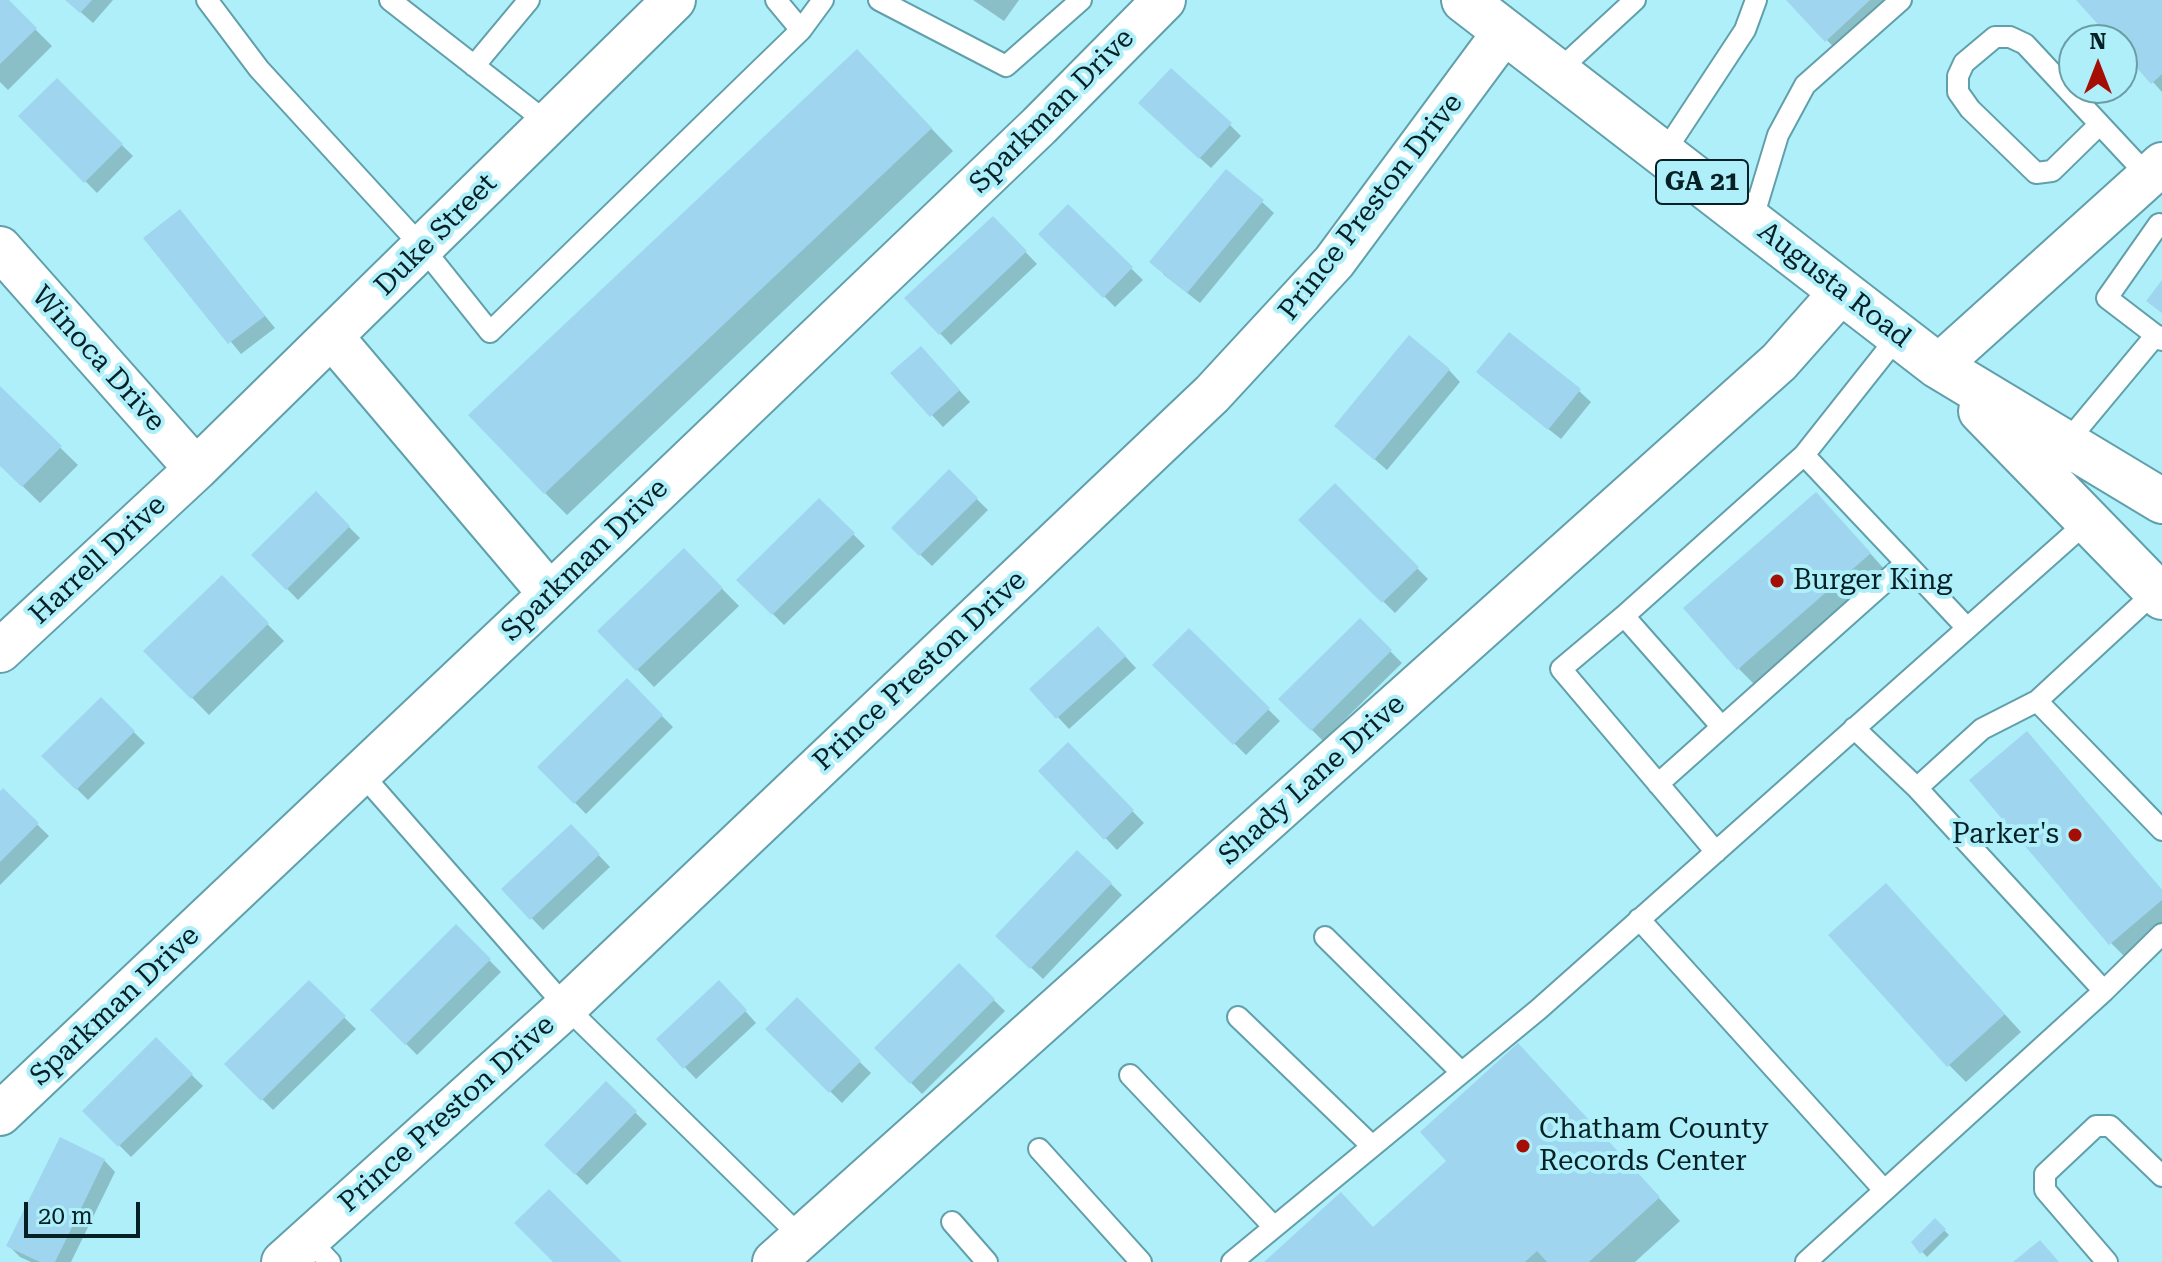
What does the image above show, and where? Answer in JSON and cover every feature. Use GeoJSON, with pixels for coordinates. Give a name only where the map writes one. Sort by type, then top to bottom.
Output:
{"type":"FeatureCollection","features":[{"type":"Feature","properties":{"kind":"highway","name":"Augusta Road"},"geometry":{"type":"LineString","coordinates":[[1464,0],[1938,366],[2162,501]]}},
{"type":"Feature","properties":{"kind":"highway","name":"Augusta Road"},"geometry":{"type":"LineString","coordinates":[[1938,366],[2159,594]]}},
{"type":"Feature","properties":{"kind":"street","name":"Duke Street"},"geometry":{"type":"LineString","coordinates":[[196,469],[674,0]]}},
{"type":"Feature","properties":{"kind":"street","name":"Sparkman Drive"},"geometry":{"type":"LineString","coordinates":[[0,1114],[550,594],[1039,126],[1164,0]]}},
{"type":"Feature","properties":{"kind":"street","name":"Prince Preston Drive"},"geometry":{"type":"LineString","coordinates":[[307,1254],[1212,394],[1334,262],[1505,31]]}},
{"type":"Feature","properties":{"kind":"street"},"geometry":{"type":"LineString","coordinates":[[1938,366],[2149,200]]}},
{"type":"Feature","properties":{"kind":"street","name":"Winoca Drive"},"geometry":{"type":"LineString","coordinates":[[0,248],[196,469]]}},
{"type":"Feature","properties":{"kind":"street","name":"Shady Lane Drive"},"geometry":{"type":"LineString","coordinates":[[788,1250],[1767,373],[1842,291]]}},
{"type":"Feature","properties":{"kind":"street"},"geometry":{"type":"LineString","coordinates":[[332,337],[550,594]]}},
{"type":"Feature","properties":{"kind":"street","name":"Harrell Drive"},"geometry":{"type":"LineString","coordinates":[[0,651],[196,469]]}},
{"type":"Feature","properties":{"kind":"lane"},"geometry":{"type":"LineString","coordinates":[[207,0],[259,69],[423,248],[490,332],[801,30],[823,0]]}},
{"type":"Feature","properties":{"kind":"lane"},"geometry":{"type":"LineString","coordinates":[[390,0],[549,124]]}},
{"type":"Feature","properties":{"kind":"lane"},"geometry":{"type":"LineString","coordinates":[[474,66],[529,0]]}},
{"type":"Feature","properties":{"kind":"lane"},"geometry":{"type":"LineString","coordinates":[[776,0],[801,30]]}},
{"type":"Feature","properties":{"kind":"lane"},"geometry":{"type":"LineString","coordinates":[[879,0],[1006,66],[1081,0]]}},
{"type":"Feature","properties":{"kind":"lane"},"geometry":{"type":"LineString","coordinates":[[1558,71],[1635,0]]}},
{"type":"Feature","properties":{"kind":"lane"},"geometry":{"type":"LineString","coordinates":[[1664,153],[1745,30],[1756,0]]}},
{"type":"Feature","properties":{"kind":"lane"},"geometry":{"type":"LineString","coordinates":[[1752,221],[1778,135],[1805,85],[1901,0]]}},
{"type":"Feature","properties":{"kind":"lane"},"geometry":{"type":"LineString","coordinates":[[2066,443],[2159,337],[2107,298],[2149,200],[2099,125],[2025,44],[2010,37],[1995,37],[1964,63],[1958,76],[1958,92],[1970,109],[2036,173],[2052,171],[2099,125]]}},
{"type":"Feature","properties":{"kind":"lane"},"geometry":{"type":"LineString","coordinates":[[1716,852],[1561,669],[1804,455],[1899,335]]}},
{"type":"Feature","properties":{"kind":"lane"},"geometry":{"type":"LineString","coordinates":[[1804,455],[1967,628]]}},
{"type":"Feature","properties":{"kind":"lane"},"geometry":{"type":"LineString","coordinates":[[1232,1262],[1639,919],[2088,521]]}},
{"type":"Feature","properties":{"kind":"lane"},"geometry":{"type":"LineString","coordinates":[[1658,784],[1906,563]]}},
{"type":"Feature","properties":{"kind":"lane"},"geometry":{"type":"LineString","coordinates":[[1917,788],[1982,729],[2037,701],[2159,594]]}},
{"type":"Feature","properties":{"kind":"lane"},"geometry":{"type":"LineString","coordinates":[[1624,616],[1721,726]]}},
{"type":"Feature","properties":{"kind":"lane"},"geometry":{"type":"LineString","coordinates":[[2037,701],[2162,830]]}},
{"type":"Feature","properties":{"kind":"lane"},"geometry":{"type":"LineString","coordinates":[[1854,728],[1917,788],[2104,991]]}},
{"type":"Feature","properties":{"kind":"lane"},"geometry":{"type":"LineString","coordinates":[[361,773],[566,1007],[788,1250]]}},
{"type":"Feature","properties":{"kind":"lane"},"geometry":{"type":"LineString","coordinates":[[1639,919],[1884,1190]]}},
{"type":"Feature","properties":{"kind":"lane"},"geometry":{"type":"LineString","coordinates":[[1812,1260],[2162,934]]}},
{"type":"Feature","properties":{"kind":"lane"},"geometry":{"type":"LineString","coordinates":[[1325,937],[1461,1072]]}},
{"type":"Feature","properties":{"kind":"lane"},"geometry":{"type":"LineString","coordinates":[[1238,1017],[1371,1145]]}},
{"type":"Feature","properties":{"kind":"lane"},"geometry":{"type":"LineString","coordinates":[[1130,1075],[1274,1227]]}},
{"type":"Feature","properties":{"kind":"lane"},"geometry":{"type":"LineString","coordinates":[[2107,1262],[2045,1190],[2045,1174],[2096,1126],[2110,1126],[2162,1176]]}},
{"type":"Feature","properties":{"kind":"lane"},"geometry":{"type":"LineString","coordinates":[[1039,1149],[1141,1262]]}},
{"type":"Feature","properties":{"kind":"lane"},"geometry":{"type":"LineString","coordinates":[[952,1222],[987,1262]]}},
{"type":"Feature","properties":{"kind":"building"},"geometry":{"type":"Polygon","coordinates":[[[0,0],[9,0],[37,28],[0,64],[0,0]]]}},
{"type":"Feature","properties":{"kind":"building"},"geometry":{"type":"Polygon","coordinates":[[[65,0],[92,0],[80,13],[65,0]]]}},
{"type":"Feature","properties":{"kind":"building"},"geometry":{"type":"Polygon","coordinates":[[[1786,0],[1870,0],[1825,42],[1786,0]]]}},
{"type":"Feature","properties":{"kind":"building"},"geometry":{"type":"Polygon","coordinates":[[[2076,0],[2162,0],[2162,74],[2151,84],[2138,69],[2138,24],[2098,24],[2076,0]]]}},
{"type":"Feature","properties":{"kind":"building"},"geometry":{"type":"Polygon","coordinates":[[[857,49],[932,128],[544,494],[468,415],[857,49]]]}},
{"type":"Feature","properties":{"kind":"building"},"geometry":{"type":"Polygon","coordinates":[[[1171,68],[1232,123],[1199,159],[1138,103],[1171,68]]]}},
{"type":"Feature","properties":{"kind":"building"},"geometry":{"type":"Polygon","coordinates":[[[57,78],[123,144],[84,183],[18,116],[57,78]]]}},
{"type":"Feature","properties":{"kind":"building"},"geometry":{"type":"Polygon","coordinates":[[[1226,169],[1264,200],[1187,293],[1149,262],[1226,169]]]}},
{"type":"Feature","properties":{"kind":"building"},"geometry":{"type":"Polygon","coordinates":[[[1068,204],[1133,267],[1103,298],[1038,234],[1068,204]]]}},
{"type":"Feature","properties":{"kind":"building"},"geometry":{"type":"Polygon","coordinates":[[[180,209],[265,316],[228,344],[143,238],[180,209]]]}},
{"type":"Feature","properties":{"kind":"building"},"geometry":{"type":"Polygon","coordinates":[[[993,216],[1027,251],[939,335],[904,298],[993,216]]]}},
{"type":"Feature","properties":{"kind":"building"},"geometry":{"type":"Polygon","coordinates":[[[2162,280],[2162,313],[2146,301],[2162,280]]]}},
{"type":"Feature","properties":{"kind":"building"},"geometry":{"type":"Polygon","coordinates":[[[1509,332],[1581,389],[1548,430],[1476,372],[1509,332]]]}},
{"type":"Feature","properties":{"kind":"building"},"geometry":{"type":"Polygon","coordinates":[[[1409,335],[1450,369],[1374,460],[1334,426],[1409,335]]]}},
{"type":"Feature","properties":{"kind":"building"},"geometry":{"type":"Polygon","coordinates":[[[921,346],[960,390],[930,417],[890,373],[921,346]]]}},
{"type":"Feature","properties":{"kind":"building"},"geometry":{"type":"Polygon","coordinates":[[[0,386],[62,446],[22,487],[0,466],[0,386]]]}},
{"type":"Feature","properties":{"kind":"building"},"geometry":{"type":"Polygon","coordinates":[[[949,469],[978,498],[919,556],[891,528],[949,469]]]}},
{"type":"Feature","properties":{"kind":"building"},"geometry":{"type":"Polygon","coordinates":[[[1335,483],[1419,567],[1382,603],[1298,520],[1335,483]]]}},
{"type":"Feature","properties":{"kind":"building"},"geometry":{"type":"Polygon","coordinates":[[[316,491],[350,526],[286,590],[251,555],[316,491]]]}},
{"type":"Feature","properties":{"kind":"building","name":"Burger King"},"geometry":{"type":"Polygon","coordinates":[[[1816,492],[1871,553],[1737,670],[1683,608],[1816,492]]]}},
{"type":"Feature","properties":{"kind":"building"},"geometry":{"type":"Polygon","coordinates":[[[819,498],[855,533],[772,615],[736,580],[819,498]]]}},
{"type":"Feature","properties":{"kind":"building"},"geometry":{"type":"Polygon","coordinates":[[[684,548],[723,588],[636,671],[597,631],[684,548]]]}},
{"type":"Feature","properties":{"kind":"building"},"geometry":{"type":"Polygon","coordinates":[[[222,575],[269,623],[191,699],[143,651],[222,575]]]}},
{"type":"Feature","properties":{"kind":"building"},"geometry":{"type":"Polygon","coordinates":[[[1360,618],[1392,650],[1311,731],[1278,699],[1360,618]]]}},
{"type":"Feature","properties":{"kind":"building"},"geometry":{"type":"Polygon","coordinates":[[[1098,626],[1126,656],[1056,719],[1029,689],[1098,626]]]}},
{"type":"Feature","properties":{"kind":"building"},"geometry":{"type":"Polygon","coordinates":[[[1189,628],[1270,708],[1233,745],[1152,665],[1189,628]]]}},
{"type":"Feature","properties":{"kind":"building"},"geometry":{"type":"Polygon","coordinates":[[[627,678],[663,715],[574,804],[537,767],[627,678]]]}},
{"type":"Feature","properties":{"kind":"building"},"geometry":{"type":"Polygon","coordinates":[[[101,697],[135,731],[76,790],[41,756],[101,697]]]}},
{"type":"Feature","properties":{"kind":"building"},"geometry":{"type":"Polygon","coordinates":[[[2027,731],[2162,890],[2162,900],[2109,945],[1969,780],[2027,731]]]}},
{"type":"Feature","properties":{"kind":"building"},"geometry":{"type":"Polygon","coordinates":[[[1068,742],[1134,810],[1104,840],[1038,771],[1068,742]]]}},
{"type":"Feature","properties":{"kind":"building"},"geometry":{"type":"Polygon","coordinates":[[[3,788],[39,823],[0,862],[0,791],[3,788]]]}},
{"type":"Feature","properties":{"kind":"building"},"geometry":{"type":"Polygon","coordinates":[[[571,824],[600,854],[530,920],[501,889],[571,824]]]}},
{"type":"Feature","properties":{"kind":"building"},"geometry":{"type":"Polygon","coordinates":[[[1077,850],[1112,883],[1030,969],[995,936],[1077,850]]]}},
{"type":"Feature","properties":{"kind":"building"},"geometry":{"type":"Polygon","coordinates":[[[1886,883],[2005,1014],[1947,1067],[1828,935],[1886,883]]]}},
{"type":"Feature","properties":{"kind":"building"},"geometry":{"type":"Polygon","coordinates":[[[456,924],[491,959],[405,1045],[370,1010],[456,924]]]}},
{"type":"Feature","properties":{"kind":"building"},"geometry":{"type":"Polygon","coordinates":[[[959,963],[995,999],[910,1084],[874,1048],[959,963]]]}},
{"type":"Feature","properties":{"kind":"building"},"geometry":{"type":"Polygon","coordinates":[[[309,980],[346,1016],[261,1101],[224,1064],[309,980]]]}},
{"type":"Feature","properties":{"kind":"building"},"geometry":{"type":"Polygon","coordinates":[[[719,980],[747,1010],[683,1069],[656,1039],[719,980]]]}},
{"type":"Feature","properties":{"kind":"building"},"geometry":{"type":"Polygon","coordinates":[[[797,997],[861,1061],[829,1093],[765,1029],[797,997]]]}},
{"type":"Feature","properties":{"kind":"building"},"geometry":{"type":"Polygon","coordinates":[[[156,1037],[193,1074],[118,1147],[82,1111],[156,1037]]]}},
{"type":"Feature","properties":{"kind":"building","name":"Chatham County Records Center"},"geometry":{"type":"Polygon","coordinates":[[[1518,1043],[1660,1197],[1589,1262],[1547,1262],[1537,1251],[1525,1262],[1264,1262],[1341,1192],[1373,1227],[1446,1161],[1420,1132],[1518,1043]]]}},
{"type":"Feature","properties":{"kind":"building"},"geometry":{"type":"Polygon","coordinates":[[[606,1081],[637,1111],[575,1175],[544,1145],[606,1081]]]}},
{"type":"Feature","properties":{"kind":"building"},"geometry":{"type":"Polygon","coordinates":[[[60,1137],[105,1159],[55,1262],[40,1262],[6,1246],[60,1137]]]}},
{"type":"Feature","properties":{"kind":"building"},"geometry":{"type":"Polygon","coordinates":[[[549,1189],[622,1262],[553,1262],[514,1223],[549,1189]]]}},
{"type":"Feature","properties":{"kind":"building"},"geometry":{"type":"Polygon","coordinates":[[[1935,1218],[1946,1229],[1920,1254],[1911,1242],[1935,1218]]]}},
{"type":"Feature","properties":{"kind":"building"},"geometry":{"type":"Polygon","coordinates":[[[2040,1240],[2059,1262],[2013,1262],[2040,1240]]]}},
{"type":"Feature","properties":{"kind":"place","name":"Burger King"},"geometry":{"type":"Point","coordinates":[1777,581]}},
{"type":"Feature","properties":{"kind":"place","name":"Parker's"},"geometry":{"type":"Point","coordinates":[2075,835]}},
{"type":"Feature","properties":{"kind":"place","name":"Chatham County Records Center"},"geometry":{"type":"Point","coordinates":[1523,1146]}}]}
